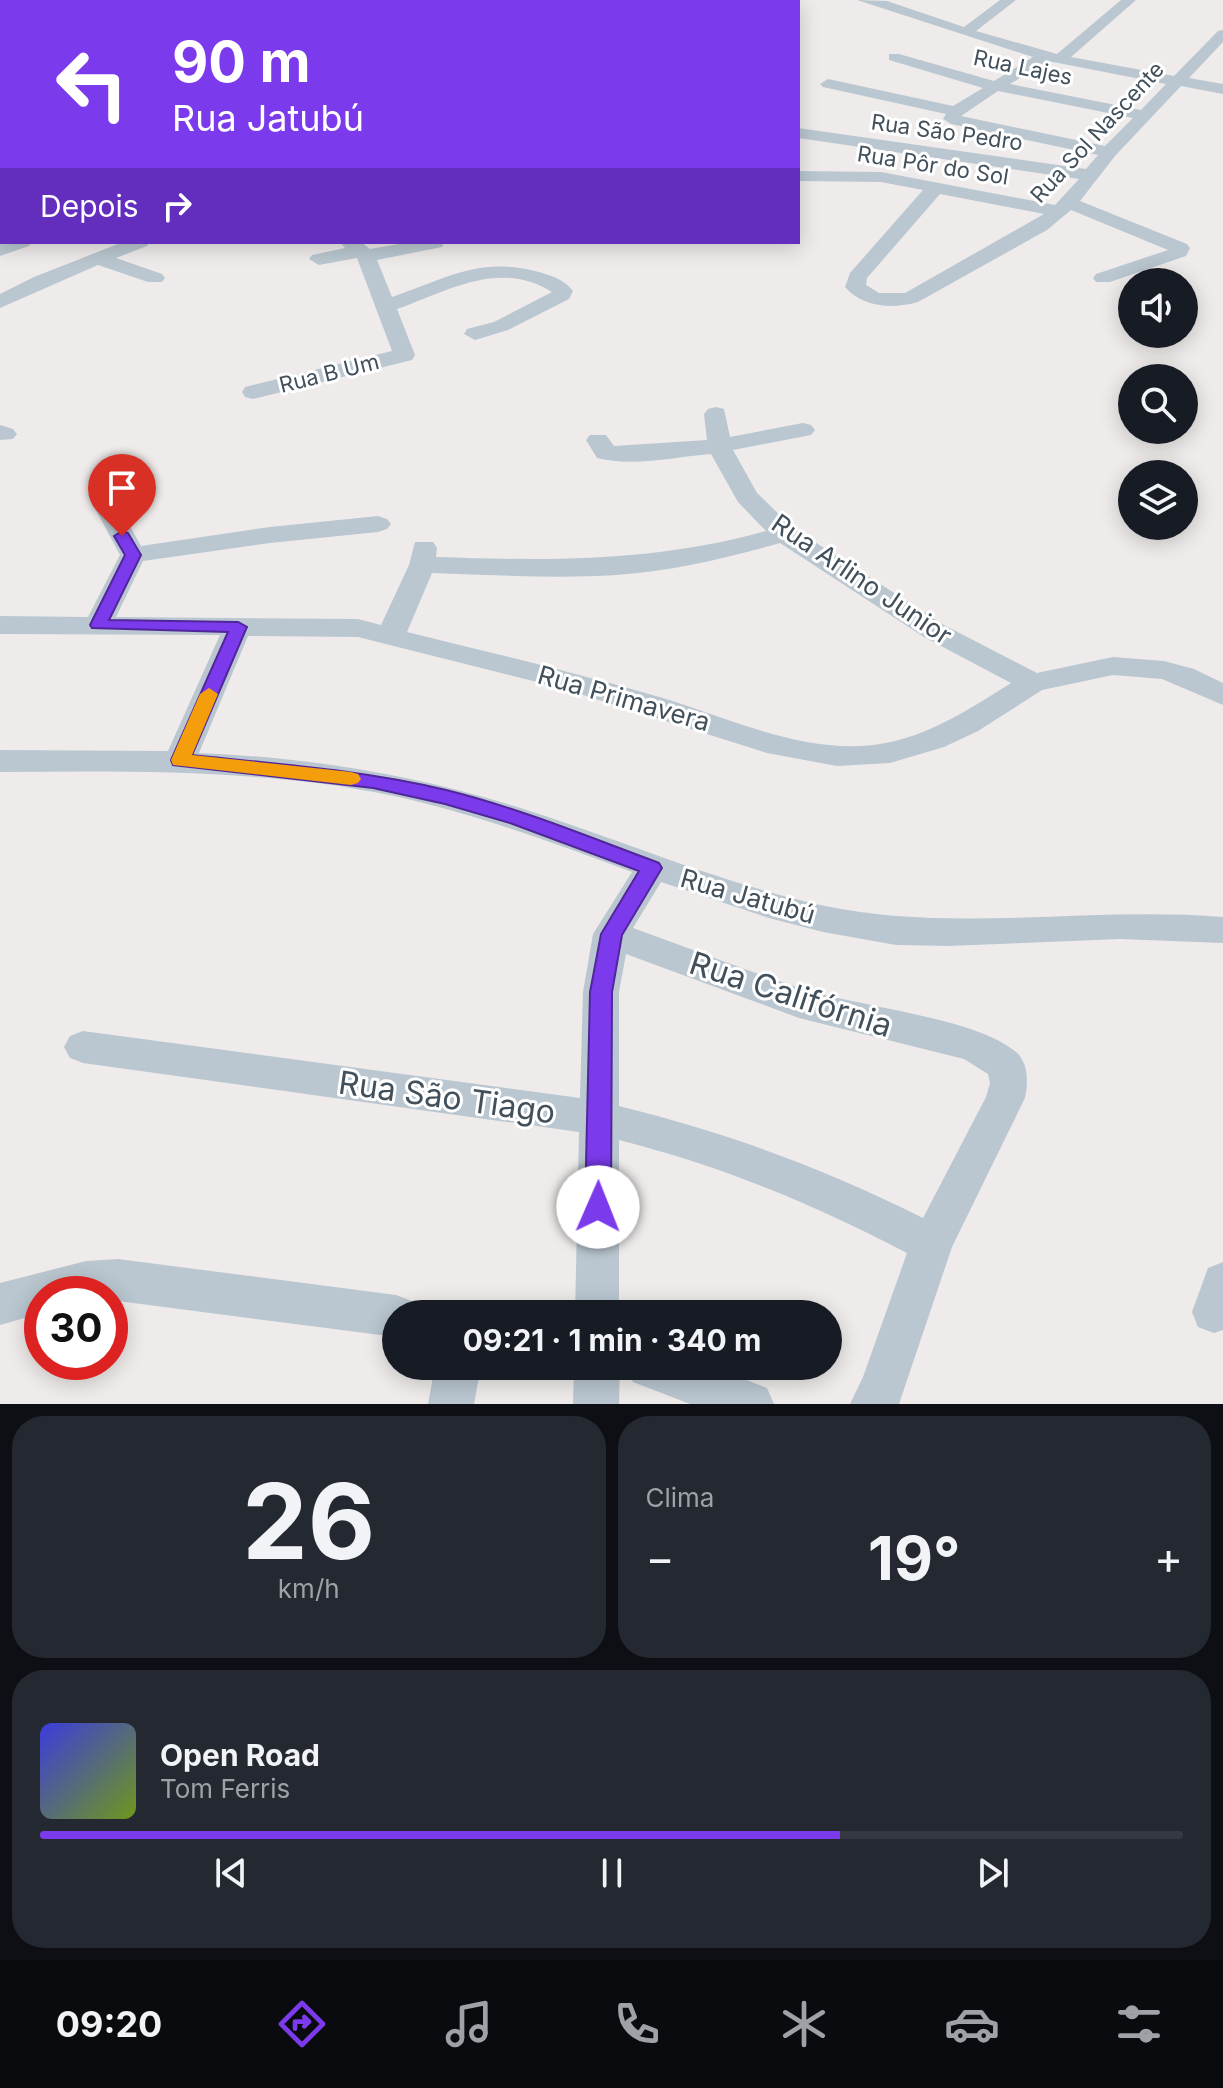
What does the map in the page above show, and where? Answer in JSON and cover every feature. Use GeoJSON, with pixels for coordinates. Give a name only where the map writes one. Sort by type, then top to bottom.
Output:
{"type":"FeatureCollection","features":[{"type":"Feature","properties":{"kind":"street"},"geometry":{"type":"LineString","coordinates":[[864,0],[893,3],[966,32],[1053,58],[1223,89]]}},
{"type":"Feature","properties":{"kind":"street"},"geometry":{"type":"LineString","coordinates":[[966,32],[1009,0]]}},
{"type":"Feature","properties":{"kind":"street"},"geometry":{"type":"LineString","coordinates":[[828,84],[953,114],[994,86],[1053,58],[1129,0]]}},
{"type":"Feature","properties":{"kind":"street","name":"Rua Sol Nascente"},"geometry":{"type":"LineString","coordinates":[[936,187],[857,277],[855,287],[860,292],[884,300],[911,298],[1040,226],[1064,207],[1109,152],[1223,34]]}},
{"type":"Feature","properties":{"kind":"street","name":"Rua Lajes"},"geometry":{"type":"LineString","coordinates":[[894,57],[994,86],[1144,115]]}},
{"type":"Feature","properties":{"kind":"street"},"geometry":{"type":"LineString","coordinates":[[953,114],[954,121],[962,123],[1109,152]]}},
{"type":"Feature","properties":{"kind":"street","name":"Rua São Pedro"},"geometry":{"type":"LineString","coordinates":[[800,133],[1089,175]]}},
{"type":"Feature","properties":{"kind":"street","name":"Rua Pôr do Sol"},"geometry":{"type":"LineString","coordinates":[[800,176],[869,176],[1064,207],[1180,248],[1170,257],[1103,278]]}},
{"type":"Feature","properties":{"kind":"street"},"geometry":{"type":"LineString","coordinates":[[0,302],[41,281],[135,244]]}},
{"type":"Feature","properties":{"kind":"street"},"geometry":{"type":"LineString","coordinates":[[319,259],[358,249],[422,244]]}},
{"type":"Feature","properties":{"kind":"street"},"geometry":{"type":"LineString","coordinates":[[358,249],[387,306],[474,271],[491,269],[528,275],[560,288],[562,295],[545,305],[475,334]]}},
{"type":"Feature","properties":{"kind":"street"},"geometry":{"type":"LineString","coordinates":[[99,259],[155,278]]}},
{"type":"Feature","properties":{"kind":"street","name":"Rua B Um"},"geometry":{"type":"LineString","coordinates":[[253,392],[404,355],[387,306]]}},
{"type":"Feature","properties":{"kind":"street","name":"Rua Arlino Junior"},"geometry":{"type":"LineString","coordinates":[[716,414],[719,446],[747,497],[784,534],[934,631],[1033,683]]}},
{"type":"Feature","properties":{"kind":"street"},"geometry":{"type":"LineString","coordinates":[[598,440],[602,451],[612,454],[719,446],[803,430]]}},
{"type":"Feature","properties":{"kind":"street"},"geometry":{"type":"LineString","coordinates":[[102,497],[133,555]]}},
{"type":"Feature","properties":{"kind":"street"},"geometry":{"type":"LineString","coordinates":[[133,555],[270,535],[378,524]]}},
{"type":"Feature","properties":{"kind":"street"},"geometry":{"type":"LineString","coordinates":[[391,635],[424,556],[576,568],[643,564],[697,556],[784,534]]}},
{"type":"Feature","properties":{"kind":"street"},"geometry":{"type":"LineString","coordinates":[[98,625],[133,555]]}},
{"type":"Feature","properties":{"kind":"street","name":"Rua Primavera"},"geometry":{"type":"LineString","coordinates":[[0,625],[358,628],[657,706],[767,743],[837,756],[890,753],[933,740],[967,724],[1033,683],[1113,666],[1141,666],[1184,676],[1223,695]]}},
{"type":"Feature","properties":{"kind":"street"},"geometry":{"type":"LineString","coordinates":[[180,760],[238,627]]}},
{"type":"Feature","properties":{"kind":"street","name":"Rua Jatubú"},"geometry":{"type":"LineString","coordinates":[[0,761],[180,760],[358,779],[446,797],[517,818],[652,868],[788,912],[881,930],[951,933],[1100,926],[1223,930]]}},
{"type":"Feature","properties":{"kind":"street"},"geometry":{"type":"LineString","coordinates":[[597,1300],[601,992],[611,934],[652,868]]}},
{"type":"Feature","properties":{"kind":"street","name":"Rua Califórnia"},"geometry":{"type":"LineString","coordinates":[[611,934],[799,1003],[974,1046],[1005,1065],[1009,1083],[986,1141],[932,1244]]}},
{"type":"Feature","properties":{"kind":"street","name":"Rua São Tiago"},"geometry":{"type":"LineString","coordinates":[[83,1047],[600,1118],[691,1141],[767,1168],[844,1199],[932,1244]]}},
{"type":"Feature","properties":{"kind":"street"},"geometry":{"type":"LineString","coordinates":[[873,1404],[882,1389],[932,1244]]}},
{"type":"Feature","properties":{"kind":"street"},"geometry":{"type":"LineString","coordinates":[[0,1304],[86,1281],[118,1279],[382,1314]]}},
{"type":"Feature","properties":{"kind":"street"},"geometry":{"type":"LineString","coordinates":[[451,1404],[455,1380]]}},
{"type":"Feature","properties":{"kind":"street"},"geometry":{"type":"LineString","coordinates":[[596,1404],[597,1380]]}},
{"type":"Feature","properties":{"kind":"street"},"geometry":{"type":"LineString","coordinates":[[687,1380],[751,1404]]}},
{"type":"Feature","properties":{"kind":"slow traffic"},"geometry":{"type":"LineString","coordinates":[[209,694],[180,760],[351,779]]}},
{"type":"Feature","properties":{"kind":"route"},"geometry":{"type":"LineString","coordinates":[[122,536],[133,555],[98,625],[238,627],[180,760],[295,771],[446,797],[517,818],[652,868],[611,934],[601,992],[598,1207]]}}]}
